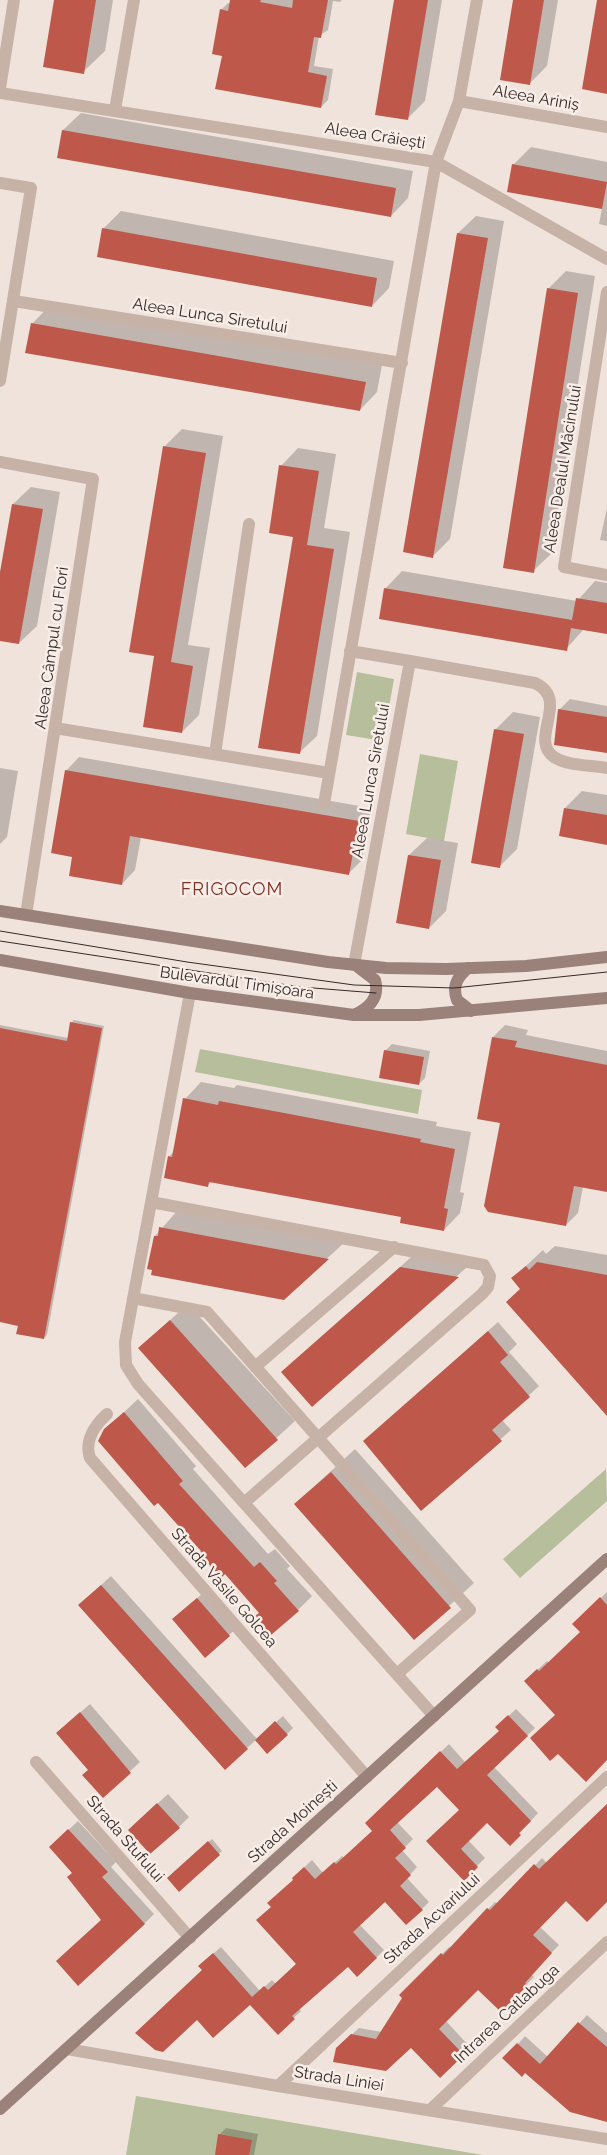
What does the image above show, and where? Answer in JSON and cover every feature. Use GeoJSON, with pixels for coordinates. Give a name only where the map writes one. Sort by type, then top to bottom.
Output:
{"type":"FeatureCollection","features":[{"type":"Feature","properties":{"kind":"main road","name":"Bulevardul Timișoara"},"geometry":{"type":"LineString","coordinates":[[0,911],[354,965],[416,970],[526,966],[607,958]]}},
{"type":"Feature","properties":{"kind":"main road","name":"Bulevardul Timișoara"},"geometry":{"type":"LineString","coordinates":[[0,960],[190,993],[354,1015],[419,1015],[607,998]]}},
{"type":"Feature","properties":{"kind":"main road"},"geometry":{"type":"LineString","coordinates":[[354,965],[370,974],[376,986],[376,993],[371,1004],[354,1015]]}},
{"type":"Feature","properties":{"kind":"main road"},"geometry":{"type":"LineString","coordinates":[[468,968],[459,977],[454,988],[457,1000],[471,1011]]}},
{"type":"Feature","properties":{"kind":"main road","name":"Strada Moinești"},"geometry":{"type":"LineString","coordinates":[[0,2109],[607,1559]]}},
{"type":"Feature","properties":{"kind":"street"},"geometry":{"type":"LineString","coordinates":[[0,88],[14,0]]}},
{"type":"Feature","properties":{"kind":"street"},"geometry":{"type":"LineString","coordinates":[[115,110],[134,0]]}},
{"type":"Feature","properties":{"kind":"street"},"geometry":{"type":"LineString","coordinates":[[324,804],[436,162],[460,101],[477,0]]}},
{"type":"Feature","properties":{"kind":"street","name":"Aleea Crăiești"},"geometry":{"type":"LineString","coordinates":[[0,93],[436,162],[607,259]]}},
{"type":"Feature","properties":{"kind":"street","name":"Aleea Ariniș"},"geometry":{"type":"LineString","coordinates":[[460,101],[607,127]]}},
{"type":"Feature","properties":{"kind":"street"},"geometry":{"type":"LineString","coordinates":[[0,183],[31,188],[0,381]]}},
{"type":"Feature","properties":{"kind":"street","name":"Aleea Dealul Măcinului"},"geometry":{"type":"LineString","coordinates":[[607,292],[564,567],[607,575]]}},
{"type":"Feature","properties":{"kind":"street","name":"Aleea Lunca Siretului"},"geometry":{"type":"LineString","coordinates":[[14,300],[402,363]]}},
{"type":"Feature","properties":{"kind":"street","name":"Aleea Câmpul cu Flori"},"geometry":{"type":"LineString","coordinates":[[0,462],[93,479],[26,916]]}},
{"type":"Feature","properties":{"kind":"street"},"geometry":{"type":"LineString","coordinates":[[215,754],[249,524]]}},
{"type":"Feature","properties":{"kind":"street"},"geometry":{"type":"LineString","coordinates":[[350,651],[535,683],[545,687],[550,694],[551,705],[545,741],[548,751],[555,758],[607,768]]}},
{"type":"Feature","properties":{"kind":"street","name":"Aleea Lunca Siretului"},"geometry":{"type":"LineString","coordinates":[[354,965],[410,661]]}},
{"type":"Feature","properties":{"kind":"street"},"geometry":{"type":"LineString","coordinates":[[56,728],[330,773]]}},
{"type":"Feature","properties":{"kind":"street"},"geometry":{"type":"LineString","coordinates":[[190,993],[124,1354],[131,1374],[434,1716]]}},
{"type":"Feature","properties":{"kind":"street"},"geometry":{"type":"LineString","coordinates":[[151,1202],[484,1265],[490,1276],[488,1287],[482,1294],[244,1503]]}},
{"type":"Feature","properties":{"kind":"street"},"geometry":{"type":"LineString","coordinates":[[255,1367],[394,1248]]}},
{"type":"Feature","properties":{"kind":"street"},"geometry":{"type":"LineString","coordinates":[[133,1298],[207,1312],[470,1610],[397,1674]]}},
{"type":"Feature","properties":{"kind":"street","name":"Strada Vasile Golcea"},"geometry":{"type":"LineString","coordinates":[[107,1414],[93,1428],[88,1453],[90,1458],[367,1776]]}},
{"type":"Feature","properties":{"kind":"street","name":"Strada Stufului"},"geometry":{"type":"LineString","coordinates":[[36,1762],[190,1938]]}},
{"type":"Feature","properties":{"kind":"street","name":"Strada Acvariului"},"geometry":{"type":"LineString","coordinates":[[278,2086],[607,1777]]}},
{"type":"Feature","properties":{"kind":"street","name":"Intrarea Catlabuga"},"geometry":{"type":"LineString","coordinates":[[430,2110],[607,1942]]}},
{"type":"Feature","properties":{"kind":"street","name":"Strada Liniei"},"geometry":{"type":"LineString","coordinates":[[67,2048],[278,2086],[607,2139]]}},
{"type":"Feature","properties":{"kind":"green space"},"geometry":{"type":"Polygon","coordinates":[[[357,672],[394,679],[383,741],[346,735],[357,672]]]}},
{"type":"Feature","properties":{"kind":"green space"},"geometry":{"type":"Polygon","coordinates":[[[420,754],[458,761],[444,841],[406,834],[420,754]]]}},
{"type":"Feature","properties":{"kind":"green space"},"geometry":{"type":"Polygon","coordinates":[[[200,1049],[422,1090],[418,1114],[195,1072],[200,1049]]]}},
{"type":"Feature","properties":{"kind":"green space"},"geometry":{"type":"Polygon","coordinates":[[[606,1469],[607,1501],[520,1578],[503,1559],[606,1469]]]}},
{"type":"Feature","properties":{"kind":"green space"},"geometry":{"type":"Polygon","coordinates":[[[136,2096],[483,2155],[126,2155],[136,2096]]]}},
{"type":"Feature","properties":{"kind":"building"},"geometry":{"type":"Polygon","coordinates":[[[54,0],[96,0],[84,74],[43,67],[54,0]]]}},
{"type":"Feature","properties":{"kind":"building"},"geometry":{"type":"Polygon","coordinates":[[[230,0],[261,0],[260,2],[292,8],[293,0],[328,0],[321,38],[314,37],[308,72],[327,76],[321,108],[215,89],[222,56],[212,54],[220,9],[228,11],[230,0]]]}},
{"type":"Feature","properties":{"kind":"building"},"geometry":{"type":"Polygon","coordinates":[[[394,0],[428,0],[408,120],[375,115],[394,0]]]}},
{"type":"Feature","properties":{"kind":"building"},"geometry":{"type":"Polygon","coordinates":[[[513,0],[544,0],[530,85],[500,80],[513,0]]]}},
{"type":"Feature","properties":{"kind":"building"},"geometry":{"type":"Polygon","coordinates":[[[597,0],[607,0],[607,94],[582,89],[597,0]]]}},
{"type":"Feature","properties":{"kind":"building"},"geometry":{"type":"Polygon","coordinates":[[[62,130],[396,188],[391,217],[57,158],[62,130]]]}},
{"type":"Feature","properties":{"kind":"building"},"geometry":{"type":"Polygon","coordinates":[[[512,164],[607,182],[602,209],[507,192],[512,164]]]}},
{"type":"Feature","properties":{"kind":"building"},"geometry":{"type":"Polygon","coordinates":[[[102,228],[377,278],[372,307],[97,257],[102,228]]]}},
{"type":"Feature","properties":{"kind":"building"},"geometry":{"type":"Polygon","coordinates":[[[457,233],[488,238],[433,558],[403,552],[457,233]]]}},
{"type":"Feature","properties":{"kind":"building"},"geometry":{"type":"Polygon","coordinates":[[[547,288],[578,293],[534,573],[503,568],[547,288]]]}},
{"type":"Feature","properties":{"kind":"building"},"geometry":{"type":"Polygon","coordinates":[[[31,323],[366,382],[360,411],[25,353],[31,323]]]}},
{"type":"Feature","properties":{"kind":"building"},"geometry":{"type":"Polygon","coordinates":[[[163,446],[206,453],[171,662],[193,666],[182,733],[143,727],[154,656],[129,652],[163,446]]]}},
{"type":"Feature","properties":{"kind":"building"},"geometry":{"type":"Polygon","coordinates":[[[279,465],[319,471],[307,545],[334,549],[300,754],[258,748],[293,537],[269,533],[279,465]]]}},
{"type":"Feature","properties":{"kind":"building"},"geometry":{"type":"Polygon","coordinates":[[[12,504],[43,509],[19,644],[0,641],[0,572],[12,504]]]}},
{"type":"Feature","properties":{"kind":"building"},"geometry":{"type":"Polygon","coordinates":[[[384,588],[572,620],[576,598],[607,603],[607,634],[571,628],[567,651],[379,619],[384,588]]]}},
{"type":"Feature","properties":{"kind":"building"},"geometry":{"type":"Polygon","coordinates":[[[558,709],[607,717],[607,753],[554,745],[558,709]]]}},
{"type":"Feature","properties":{"kind":"building"},"geometry":{"type":"Polygon","coordinates":[[[494,729],[524,734],[500,868],[471,863],[494,729]]]}},
{"type":"Feature","properties":{"kind":"building"},"geometry":{"type":"Polygon","coordinates":[[[65,770],[359,821],[349,875],[130,836],[122,885],[69,876],[72,857],[51,853],[65,770]]]}},
{"type":"Feature","properties":{"kind":"building"},"geometry":{"type":"Polygon","coordinates":[[[564,808],[607,815],[607,845],[559,836],[564,808]]]}},
{"type":"Feature","properties":{"kind":"building"},"geometry":{"type":"Polygon","coordinates":[[[408,855],[441,860],[429,929],[396,923],[408,855]]]}},
{"type":"Feature","properties":{"kind":"building"},"geometry":{"type":"Polygon","coordinates":[[[70,1022],[102,1028],[44,1339],[16,1334],[18,1326],[0,1322],[0,1028],[67,1041],[70,1022]]]}},
{"type":"Feature","properties":{"kind":"building"},"geometry":{"type":"Polygon","coordinates":[[[492,1037],[517,1041],[515,1047],[607,1065],[607,1192],[574,1186],[566,1226],[488,1212],[484,1206],[500,1123],[477,1119],[492,1037]]]}},
{"type":"Feature","properties":{"kind":"building"},"geometry":{"type":"Polygon","coordinates":[[[384,1050],[424,1057],[419,1085],[379,1078],[384,1050]]]}},
{"type":"Feature","properties":{"kind":"building"},"geometry":{"type":"Polygon","coordinates":[[[183,1098],[218,1105],[219,1101],[279,1112],[421,1139],[420,1142],[455,1149],[444,1208],[448,1209],[444,1231],[400,1223],[401,1217],[209,1182],[208,1187],[164,1178],[168,1156],[172,1157],[183,1098]]]}},
{"type":"Feature","properties":{"kind":"building"},"geometry":{"type":"Polygon","coordinates":[[[159,1227],[329,1259],[284,1300],[151,1275],[152,1270],[147,1269],[154,1236],[158,1236],[159,1227]]]}},
{"type":"Feature","properties":{"kind":"building"},"geometry":{"type":"Polygon","coordinates":[[[537,1262],[607,1275],[607,1416],[506,1302],[520,1289],[511,1278],[526,1266],[529,1270],[537,1262]]]}},
{"type":"Feature","properties":{"kind":"building"},"geometry":{"type":"Polygon","coordinates":[[[400,1267],[459,1277],[312,1407],[281,1372],[400,1267]]]}},
{"type":"Feature","properties":{"kind":"building"},"geometry":{"type":"Polygon","coordinates":[[[170,1320],[278,1440],[245,1468],[138,1348],[170,1320]]]}},
{"type":"Feature","properties":{"kind":"building"},"geometry":{"type":"Polygon","coordinates":[[[488,1331],[508,1355],[500,1362],[530,1397],[492,1430],[502,1441],[421,1511],[363,1441],[488,1331]]]}},
{"type":"Feature","properties":{"kind":"building"},"geometry":{"type":"Polygon","coordinates":[[[124,1412],[183,1481],[179,1484],[254,1567],[260,1562],[277,1581],[274,1583],[299,1611],[271,1635],[255,1616],[259,1613],[225,1574],[221,1578],[199,1553],[201,1551],[158,1503],[154,1506],[98,1441],[104,1429],[124,1412]]]}},
{"type":"Feature","properties":{"kind":"building"},"geometry":{"type":"Polygon","coordinates":[[[331,1472],[451,1608],[414,1640],[294,1504],[331,1472]]]}},
{"type":"Feature","properties":{"kind":"building"},"geometry":{"type":"Polygon","coordinates":[[[101,1585],[248,1749],[225,1770],[78,1605],[101,1585]]]}},
{"type":"Feature","properties":{"kind":"building"},"geometry":{"type":"Polygon","coordinates":[[[600,1597],[607,1605],[607,1760],[586,1782],[558,1754],[550,1761],[530,1738],[555,1715],[524,1681],[537,1669],[539,1671],[580,1632],[572,1624],[600,1597]]]}},
{"type":"Feature","properties":{"kind":"building"},"geometry":{"type":"Polygon","coordinates":[[[197,1598],[230,1636],[205,1658],[172,1619],[197,1598]]]}},
{"type":"Feature","properties":{"kind":"building"},"geometry":{"type":"Polygon","coordinates":[[[80,1712],[131,1773],[103,1798],[82,1775],[88,1770],[56,1733],[80,1712]]]}},
{"type":"Feature","properties":{"kind":"building"},"geometry":{"type":"Polygon","coordinates":[[[508,1715],[528,1736],[487,1775],[531,1821],[510,1846],[487,1823],[461,1849],[478,1867],[464,1881],[426,1841],[459,1810],[437,1787],[390,1830],[406,1848],[395,1858],[411,1875],[400,1886],[423,1910],[406,1925],[385,1902],[353,1932],[377,1958],[357,1977],[348,1967],[292,2016],[295,2019],[278,2035],[250,2005],[213,2038],[197,2020],[163,2052],[155,2050],[135,2033],[202,1970],[198,1966],[213,1953],[252,1997],[264,1986],[268,1990],[296,1964],[256,1920],[271,1907],[267,1903],[293,1880],[292,1878],[304,1867],[315,1879],[334,1862],[336,1864],[372,1831],[365,1823],[440,1751],[457,1769],[499,1731],[495,1727],[508,1715]]]}},
{"type":"Feature","properties":{"kind":"building"},"geometry":{"type":"Polygon","coordinates":[[[275,1721],[288,1735],[267,1754],[255,1740],[275,1721]]]}},
{"type":"Feature","properties":{"kind":"building"},"geometry":{"type":"Polygon","coordinates":[[[157,1803],[180,1828],[150,1854],[128,1830],[157,1803]]]}},
{"type":"Feature","properties":{"kind":"building"},"geometry":{"type":"Polygon","coordinates":[[[607,1804],[607,1902],[587,1922],[566,1901],[533,1935],[552,1953],[525,1983],[528,1985],[501,2012],[478,1990],[439,2029],[464,2055],[440,2078],[411,2048],[386,2071],[333,2062],[336,2048],[351,2034],[376,2039],[402,1998],[399,1995],[441,1953],[443,1955],[487,1908],[490,1910],[534,1864],[539,1869],[607,1804]]]}},
{"type":"Feature","properties":{"kind":"building"},"geometry":{"type":"Polygon","coordinates":[[[68,1829],[108,1872],[102,1877],[145,1924],[78,1986],[56,1961],[101,1920],[67,1877],[72,1873],[49,1847],[68,1829]]]}},
{"type":"Feature","properties":{"kind":"building"},"geometry":{"type":"Polygon","coordinates":[[[208,1841],[220,1855],[179,1892],[167,1878],[208,1841]]]}},
{"type":"Feature","properties":{"kind":"building"},"geometry":{"type":"Polygon","coordinates":[[[578,2022],[607,2047],[607,2122],[570,2112],[525,2073],[522,2077],[502,2058],[517,2043],[540,2064],[578,2022]]]}},
{"type":"Feature","properties":{"kind":"building"},"geometry":{"type":"Polygon","coordinates":[[[218,2134],[252,2140],[249,2155],[215,2155],[218,2134]]]}},
{"type":"Feature","properties":{"kind":"tram line"},"geometry":{"type":"LineString","coordinates":[[0,931],[187,962],[354,985],[454,988],[607,972]]}},
{"type":"Feature","properties":{"kind":"tram line"},"geometry":{"type":"LineString","coordinates":[[0,941],[301,987],[376,993]]}},
{"type":"Feature","properties":{"kind":"district","name":"FRIGOCOM"},"geometry":{"type":"Point","coordinates":[232,890]}}]}
